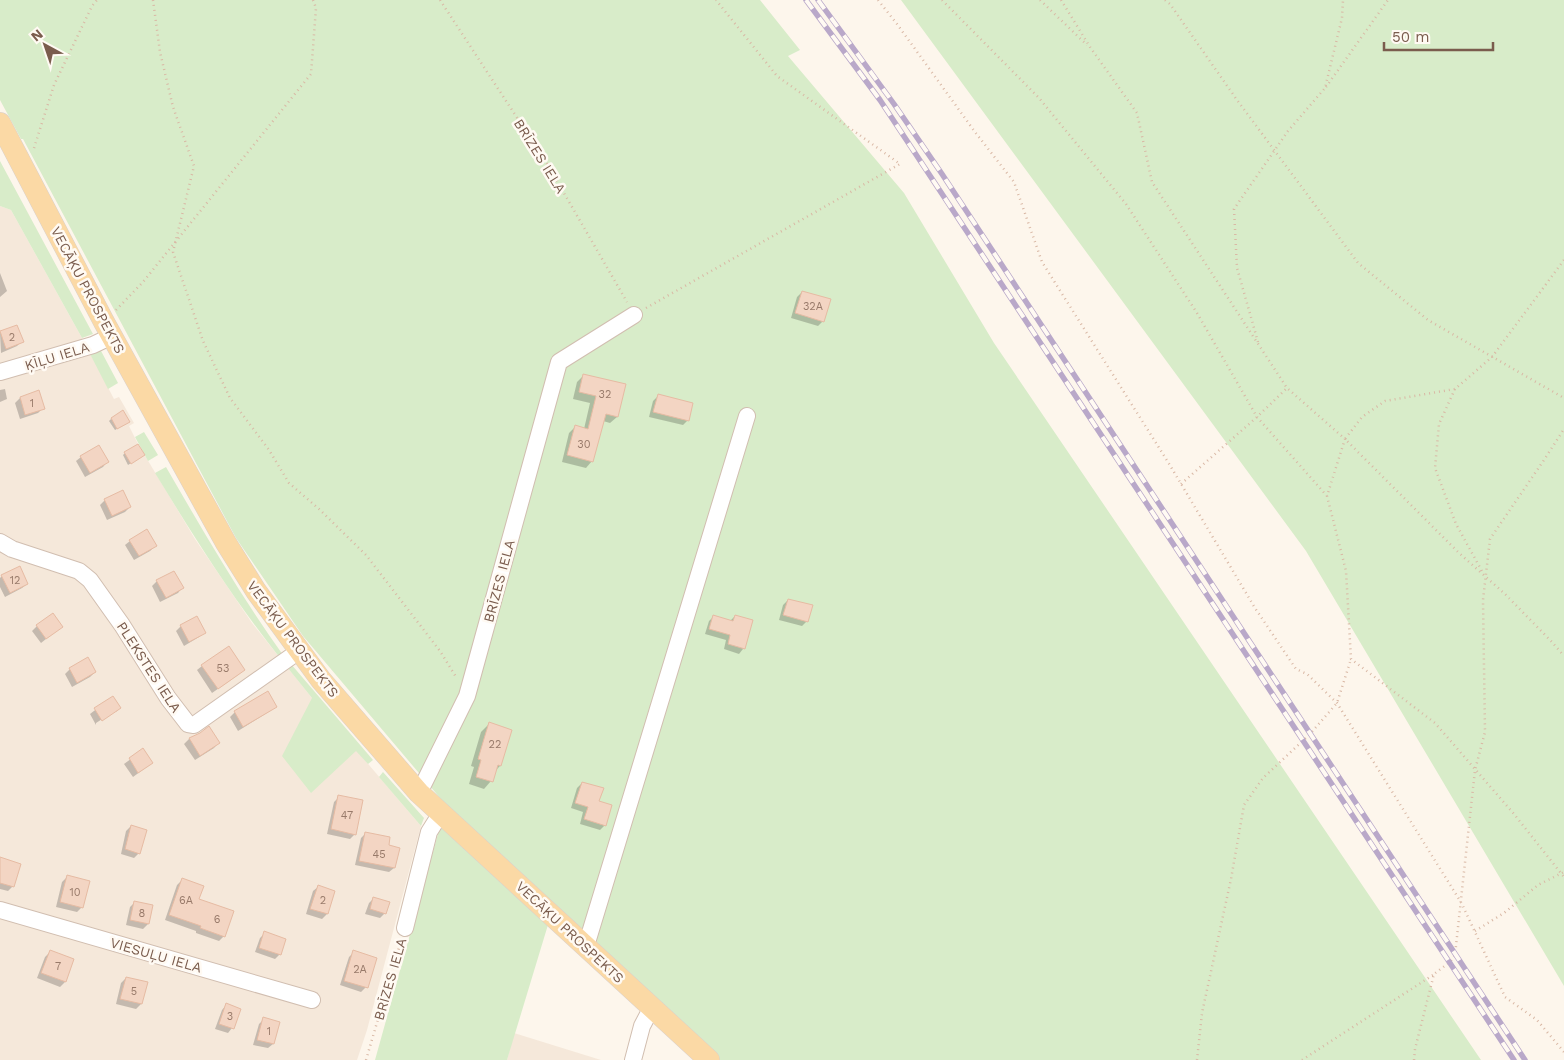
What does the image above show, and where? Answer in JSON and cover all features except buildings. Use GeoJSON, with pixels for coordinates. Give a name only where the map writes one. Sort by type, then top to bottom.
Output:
{"type":"FeatureCollection","features":[{"type":"Feature","properties":{"kind":"main road","name":"VECĀĶU PROSPEKTS"},"geometry":{"type":"LineString","coordinates":[[0,123],[108,329],[226,543],[256,592],[299,651],[321,680],[420,793],[709,1060]]}},
{"type":"Feature","properties":{"kind":"street","name":"BRĪZES IELA"},"geometry":{"type":"LineString","coordinates":[[420,793],[467,696],[559,362],[634,315]]}},
{"type":"Feature","properties":{"kind":"street","name":"ĶĪĻU IELA"},"geometry":{"type":"LineString","coordinates":[[0,372],[93,345],[108,329]]}},
{"type":"Feature","properties":{"kind":"street"},"geometry":{"type":"LineString","coordinates":[[586,946],[747,416]]}},
{"type":"Feature","properties":{"kind":"street","name":"PLEKSTES IELA"},"geometry":{"type":"LineString","coordinates":[[0,542],[12,549],[78,571],[90,580],[122,625],[168,698],[188,724],[194,725],[299,651]]}},
{"type":"Feature","properties":{"kind":"street","name":"BRĪZES IELA"},"geometry":{"type":"LineString","coordinates":[[405,928],[429,832],[441,813]]}},
{"type":"Feature","properties":{"kind":"street","name":"VIESUĻU IELA"},"geometry":{"type":"LineString","coordinates":[[0,910],[312,1000]]}},
{"type":"Feature","properties":{"kind":"street"},"geometry":{"type":"LineString","coordinates":[[633,1060],[642,1026],[652,1007]]}},
{"type":"Feature","properties":{"kind":"path"},"geometry":{"type":"LineString","coordinates":[[26,171],[54,85],[92,6],[97,0]]}},
{"type":"Feature","properties":{"kind":"path"},"geometry":{"type":"LineString","coordinates":[[153,0],[160,52],[173,107],[194,166],[173,252],[203,341],[230,398],[269,450],[289,483],[366,554],[440,651],[467,696]]}},
{"type":"Feature","properties":{"kind":"path"},"geometry":{"type":"LineString","coordinates":[[108,329],[143,282],[311,74],[316,8],[313,0]]}},
{"type":"Feature","properties":{"kind":"path","name":"BRĪZES IELA"},"geometry":{"type":"LineString","coordinates":[[440,0],[546,162],[634,315]]}},
{"type":"Feature","properties":{"kind":"path"},"geometry":{"type":"LineString","coordinates":[[634,315],[900,164],[777,76],[716,0]]}},
{"type":"Feature","properties":{"kind":"path"},"geometry":{"type":"LineString","coordinates":[[878,0],[1014,182],[1042,262],[1181,484],[1255,608],[1296,669],[1307,674],[1337,703],[1462,904],[1505,997],[1537,1020],[1564,1052]]}},
{"type":"Feature","properties":{"kind":"path"},"geometry":{"type":"LineString","coordinates":[[942,0],[1039,98],[1126,204],[1197,313],[1257,417],[1327,496],[1346,571],[1351,659],[1337,703],[1310,734],[1263,778],[1244,805],[1231,879],[1202,1013],[1197,1060]]}},
{"type":"Feature","properties":{"kind":"path"},"geometry":{"type":"LineString","coordinates":[[1040,0],[1090,47]]}},
{"type":"Feature","properties":{"kind":"path"},"geometry":{"type":"LineString","coordinates":[[1061,0],[1090,47],[1137,113],[1152,182],[1286,388],[1345,439],[1459,553],[1512,601],[1564,656]]}},
{"type":"Feature","properties":{"kind":"path"},"geometry":{"type":"LineString","coordinates":[[1165,0],[1170,4],[1358,263],[1428,320],[1564,398]]}},
{"type":"Feature","properties":{"kind":"path"},"geometry":{"type":"LineString","coordinates":[[1325,88],[1342,18],[1343,0]]}},
{"type":"Feature","properties":{"kind":"path"},"geometry":{"type":"LineString","coordinates":[[1259,346],[1237,268],[1234,209],[1288,131],[1325,88],[1388,0]]}},
{"type":"Feature","properties":{"kind":"path"},"geometry":{"type":"LineString","coordinates":[[1485,576],[1456,524],[1435,468],[1439,424],[1455,389],[1492,357],[1564,260]]}},
{"type":"Feature","properties":{"kind":"path"},"geometry":{"type":"LineString","coordinates":[[1181,484],[1257,417],[1286,388]]}},
{"type":"Feature","properties":{"kind":"path"},"geometry":{"type":"LineString","coordinates":[[1327,496],[1345,439],[1362,417],[1386,401],[1455,389]]}},
{"type":"Feature","properties":{"kind":"path"},"geometry":{"type":"LineString","coordinates":[[1302,1060],[1434,974],[1450,962],[1455,955],[1475,770],[1485,732],[1483,600],[1490,539],[1564,429]]}},
{"type":"Feature","properties":{"kind":"path"},"geometry":{"type":"LineString","coordinates":[[1351,659],[1435,723],[1514,814],[1563,873],[1564,877]]}},
{"type":"Feature","properties":{"kind":"path"},"geometry":{"type":"LineString","coordinates":[[1475,930],[1504,913],[1538,885],[1563,873]]}},
{"type":"Feature","properties":{"kind":"path","name":"BRĪZES IELA"},"geometry":{"type":"LineString","coordinates":[[366,1060],[405,928]]}},
{"type":"Feature","properties":{"kind":"path"},"geometry":{"type":"LineString","coordinates":[[1414,1060],[1415,1049],[1434,974]]}},
{"type":"Feature","properties":{"kind":"shaded area"},"geometry":{"type":"Polygon","coordinates":[[[0,206],[11,210],[114,399],[119,397],[134,423],[129,426],[138,444],[195,539],[252,623],[312,698],[421,826],[367,1030],[357,1060],[0,1060],[0,206]]]}},
{"type":"Feature","properties":{"kind":"shaded area"},"geometry":{"type":"Polygon","coordinates":[[[514,1033],[601,1060],[507,1060],[514,1033]]]}},
{"type":"Feature","properties":{"kind":"green space"},"geometry":{"type":"Polygon","coordinates":[[[0,0],[760,0],[800,50],[788,56],[904,193],[994,343],[1481,1060],[697,1060],[554,905],[507,1060],[375,1060],[446,805],[303,636],[236,538],[23,139],[21,139],[0,100],[0,0]]]}},
{"type":"Feature","properties":{"kind":"green space"},"geometry":{"type":"Polygon","coordinates":[[[901,0],[1564,0],[1564,986],[1306,551],[901,0]]]}},
{"type":"Feature","properties":{"kind":"green space"},"geometry":{"type":"Polygon","coordinates":[[[0,161],[93,334],[82,338],[11,210],[0,206],[0,161]]]}},
{"type":"Feature","properties":{"kind":"green space"},"geometry":{"type":"Polygon","coordinates":[[[100,349],[118,383],[108,389],[90,354],[100,349]]]}},
{"type":"Feature","properties":{"kind":"green space"},"geometry":{"type":"Polygon","coordinates":[[[144,432],[158,455],[148,461],[135,437],[144,432]]]}},
{"type":"Feature","properties":{"kind":"green space"},"geometry":{"type":"Polygon","coordinates":[[[166,467],[237,586],[283,655],[280,658],[214,567],[155,473],[166,467]]]}},
{"type":"Feature","properties":{"kind":"green space"},"geometry":{"type":"Polygon","coordinates":[[[291,664],[373,760],[368,764],[356,751],[311,793],[282,756],[312,698],[287,667],[291,664]]]}},
{"type":"Feature","properties":{"kind":"green space"},"geometry":{"type":"Polygon","coordinates":[[[383,772],[424,818],[421,826],[379,777],[383,772]]]}},
{"type":"Feature","properties":{"kind":"railway"},"geometry":{"type":"LineString","coordinates":[[806,0],[880,100],[1514,1060]]}},
{"type":"Feature","properties":{"kind":"railway"},"geometry":{"type":"LineString","coordinates":[[818,0],[894,104],[942,174],[1525,1060]]}}]}
